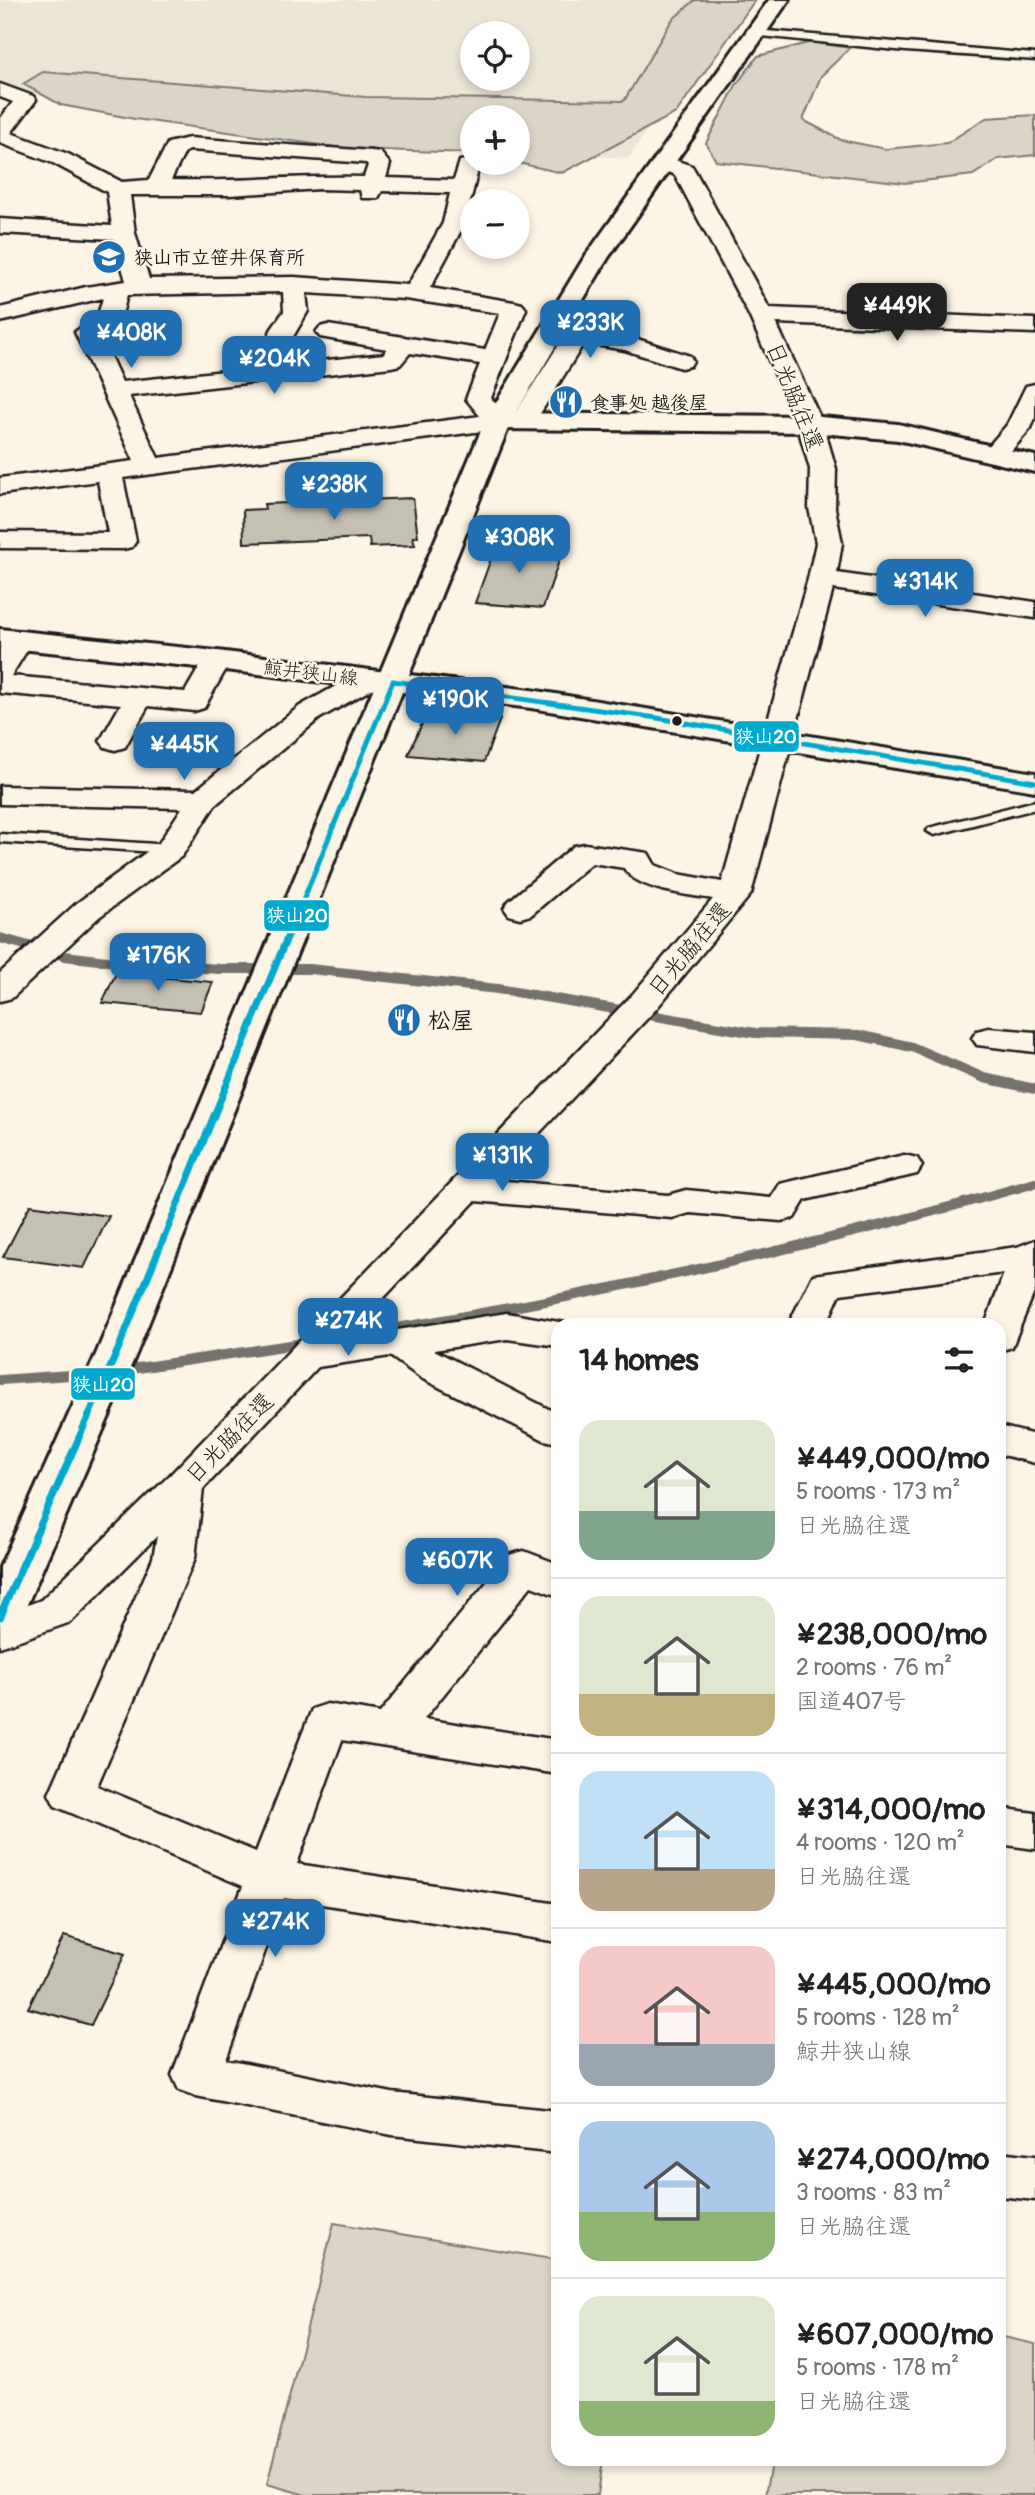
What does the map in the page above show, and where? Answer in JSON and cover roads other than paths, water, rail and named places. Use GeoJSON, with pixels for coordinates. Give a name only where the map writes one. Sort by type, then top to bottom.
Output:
{"type":"FeatureCollection","features":[{"type":"Feature","properties":{"kind":"main road"},"geometry":{"type":"LineString","coordinates":[[0,1616],[117,1352],[273,970],[381,680],[511,420],[547,333],[779,0]]}},
{"type":"Feature","properties":{"kind":"main road"},"geometry":{"type":"LineString","coordinates":[[511,420],[810,424],[898,432],[1035,464]]}},
{"type":"Feature","properties":{"kind":"main road","name":"鯨井狭山線"},"geometry":{"type":"LineString","coordinates":[[10,638],[381,680],[657,718],[1035,782]]}},
{"type":"Feature","properties":{"kind":"street"},"geometry":{"type":"LineString","coordinates":[[0,90],[26,100],[0,135],[40,148],[90,172],[118,190],[157,186],[229,188],[320,182],[372,188],[464,187]]}},
{"type":"Feature","properties":{"kind":"street"},"geometry":{"type":"LineString","coordinates":[[157,186],[176,148],[189,144],[322,151],[372,157],[379,164],[372,188]]}},
{"type":"Feature","properties":{"kind":"street","name":"日光脇往還"},"geometry":{"type":"LineString","coordinates":[[0,1631],[56,1611],[184,1485],[631,1015],[735,894],[780,740],[822,579],[829,543],[822,508],[823,469],[810,424],[761,315],[684,171],[664,162]]}},
{"type":"Feature","properties":{"kind":"street"},"geometry":{"type":"LineString","coordinates":[[416,292],[454,223],[466,175]]}},
{"type":"Feature","properties":{"kind":"street"},"geometry":{"type":"LineString","coordinates":[[118,190],[127,288]]}},
{"type":"Feature","properties":{"kind":"street"},"geometry":{"type":"LineString","coordinates":[[0,226],[124,233]]}},
{"type":"Feature","properties":{"kind":"street"},"geometry":{"type":"LineString","coordinates":[[0,315],[84,294],[127,288],[294,284],[416,292],[514,309],[478,399],[511,420]]}},
{"type":"Feature","properties":{"kind":"street"},"geometry":{"type":"LineString","coordinates":[[279,342],[283,330],[296,311],[294,284]]}},
{"type":"Feature","properties":{"kind":"street"},"geometry":{"type":"LineString","coordinates":[[127,288],[115,299],[109,319],[87,332],[149,465]]}},
{"type":"Feature","properties":{"kind":"street"},"geometry":{"type":"LineString","coordinates":[[761,315],[1035,326]]}},
{"type":"Feature","properties":{"kind":"street"},"geometry":{"type":"LineString","coordinates":[[328,332],[493,359]]}},
{"type":"Feature","properties":{"kind":"street"},"geometry":{"type":"LineString","coordinates":[[0,486],[511,420],[577,335],[629,344],[681,361]]}},
{"type":"Feature","properties":{"kind":"street"},"geometry":{"type":"LineString","coordinates":[[115,390],[391,360],[404,344]]}},
{"type":"Feature","properties":{"kind":"street"},"geometry":{"type":"LineString","coordinates":[[995,454],[1018,428],[1035,391]]}},
{"type":"Feature","properties":{"kind":"street"},"geometry":{"type":"LineString","coordinates":[[0,540],[123,541],[109,470]]}},
{"type":"Feature","properties":{"kind":"street"},"geometry":{"type":"LineString","coordinates":[[822,579],[1035,610]]}},
{"type":"Feature","properties":{"kind":"street"},"geometry":{"type":"LineString","coordinates":[[0,671],[10,638]]}},
{"type":"Feature","properties":{"kind":"street"},"geometry":{"type":"LineString","coordinates":[[0,684],[194,702],[216,660]]}},
{"type":"Feature","properties":{"kind":"street"},"geometry":{"type":"LineString","coordinates":[[0,991],[89,910],[171,849],[202,799],[310,712],[381,680]]}},
{"type":"Feature","properties":{"kind":"street"},"geometry":{"type":"LineString","coordinates":[[115,741],[139,696]]}},
{"type":"Feature","properties":{"kind":"street"},"geometry":{"type":"LineString","coordinates":[[0,795],[202,799]]}},
{"type":"Feature","properties":{"kind":"street"},"geometry":{"type":"LineString","coordinates":[[520,908],[585,853],[637,860],[641,871],[671,883],[735,894]]}},
{"type":"Feature","properties":{"kind":"street"},"geometry":{"type":"LineString","coordinates":[[989,1038],[1035,1042]]}},
{"type":"Feature","properties":{"kind":"street"},"geometry":{"type":"LineString","coordinates":[[467,1189],[672,1207],[686,1201],[781,1210],[793,1192],[904,1166]]}},
{"type":"Feature","properties":{"kind":"street"},"geometry":{"type":"LineString","coordinates":[[810,1318],[826,1284],[1031,1255],[1006,1320]]}},
{"type":"Feature","properties":{"kind":"street"},"geometry":{"type":"LineString","coordinates":[[310,1355],[507,1326],[551,1332]]}},
{"type":"Feature","properties":{"kind":"street"},"geometry":{"type":"LineString","coordinates":[[398,1343],[435,1369],[551,1427]]}},
{"type":"Feature","properties":{"kind":"street"},"geometry":{"type":"LineString","coordinates":[[1006,1442],[1035,1448]]}},
{"type":"Feature","properties":{"kind":"street"},"geometry":{"type":"LineString","coordinates":[[184,1485],[174,1558],[71,1794],[270,1878],[551,1922]]}},
{"type":"Feature","properties":{"kind":"street"},"geometry":{"type":"LineString","coordinates":[[390,1731],[524,1566],[551,1578]]}},
{"type":"Feature","properties":{"kind":"street"},"geometry":{"type":"LineString","coordinates":[[551,1756],[327,1721],[196,2075],[392,2114],[551,2131]]}},
{"type":"Feature","properties":{"kind":"street"},"geometry":{"type":"LineString","coordinates":[[1006,1827],[1035,1831]]}},
{"type":"Feature","properties":{"kind":"street"},"geometry":{"type":"LineString","coordinates":[[1006,2175],[1035,2178]]}},
{"type":"Feature","properties":{"kind":"lane"},"geometry":{"type":"LineString","coordinates":[[755,33],[1035,57]]}},
{"type":"Feature","properties":{"kind":"lane"},"geometry":{"type":"LineString","coordinates":[[934,831],[1035,805]]}},
{"type":"Feature","properties":{"kind":"lane"},"geometry":{"type":"LineString","coordinates":[[0,838],[171,849]]}},
{"type":"Feature","properties":{"kind":"waterway"},"geometry":{"type":"LineString","coordinates":[[0,938],[65,956],[115,962],[220,969],[310,969],[498,989],[755,1033],[858,1035],[912,1047],[984,1078],[1035,1089]]}},
{"type":"Feature","properties":{"kind":"waterway"},"geometry":{"type":"LineString","coordinates":[[336,1338],[512,1307],[688,1271],[862,1230],[1035,1183]]}},
{"type":"Feature","properties":{"kind":"waterway"},"geometry":{"type":"LineString","coordinates":[[118,1371],[310,1342]]}},
{"type":"Feature","properties":{"kind":"waterway"},"geometry":{"type":"LineString","coordinates":[[0,1380],[98,1373]]}},
{"type":"Feature","properties":{"kind":"place","name":"狭山市立笹井保育所"},"geometry":{"type":"Point","coordinates":[109,257]}},
{"type":"Feature","properties":{"kind":"place","name":"食事処 越後屋"},"geometry":{"type":"Point","coordinates":[566,402]}},
{"type":"Feature","properties":{"kind":"place","name":"松屋"},"geometry":{"type":"Point","coordinates":[404,1020]}}]}
